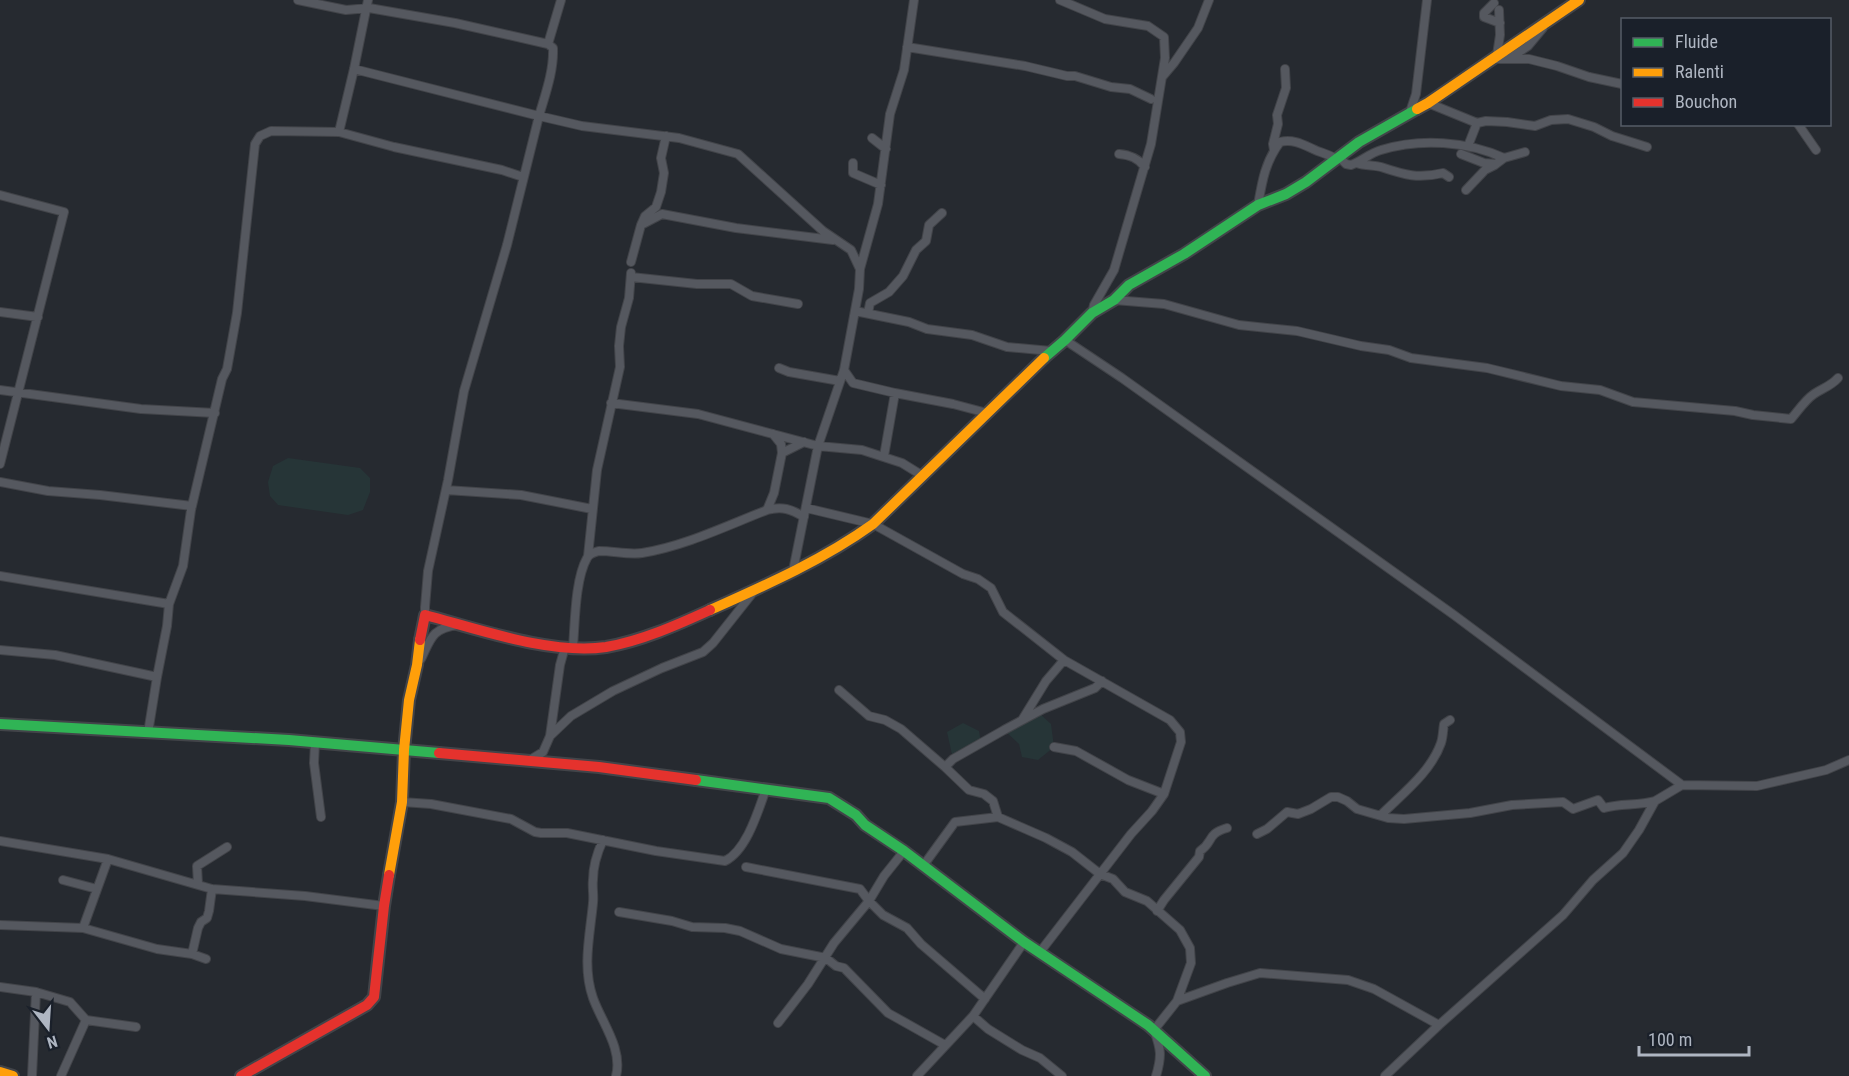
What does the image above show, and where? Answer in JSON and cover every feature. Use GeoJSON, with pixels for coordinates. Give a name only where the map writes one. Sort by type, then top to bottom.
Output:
{"type":"FeatureCollection","features":[{"type":"Feature","properties":{"kind":"street"},"geometry":{"type":"LineString","coordinates":[[241,1076],[371,1002],[374,997],[384,906],[402,802],[409,700],[426,615],[424,607],[428,571],[464,391],[507,245],[553,55],[553,48],[548,44],[368,4],[346,10],[298,0]]}},
{"type":"Feature","properties":{"kind":"street"},"geometry":{"type":"LineString","coordinates":[[548,44],[561,0]]}},
{"type":"Feature","properties":{"kind":"street"},"geometry":{"type":"LineString","coordinates":[[793,571],[818,446],[844,370],[860,289],[860,269],[878,204],[890,114],[904,70],[914,0]]}},
{"type":"Feature","properties":{"kind":"street"},"geometry":{"type":"LineString","coordinates":[[1060,0],[1106,19],[1148,26],[1164,37],[1165,58],[1151,144],[1114,270],[1094,305],[1092,313]]}},
{"type":"Feature","properties":{"kind":"street"},"geometry":{"type":"LineString","coordinates":[[1162,77],[1198,28],[1209,0]]}},
{"type":"Feature","properties":{"kind":"street"},"geometry":{"type":"LineString","coordinates":[[1410,112],[1416,94],[1426,33],[1427,0]]}},
{"type":"Feature","properties":{"kind":"street"},"geometry":{"type":"LineString","coordinates":[[426,615],[531,641],[592,648],[626,642],[687,622],[808,563],[857,536],[873,524],[1051,351],[1092,313],[1114,300],[1129,285],[1184,254],[1258,205],[1286,194],[1306,182],[1367,137],[1428,104],[1579,0]]}},
{"type":"Feature","properties":{"kind":"street"},"geometry":{"type":"LineString","coordinates":[[339,132],[368,4]]}},
{"type":"Feature","properties":{"kind":"street"},"geometry":{"type":"LineString","coordinates":[[1494,57],[1500,23],[1496,6],[1484,13],[1484,17],[1500,23]]}},
{"type":"Feature","properties":{"kind":"street"},"geometry":{"type":"LineString","coordinates":[[1509,59],[1528,46],[1551,20]]}},
{"type":"Feature","properties":{"kind":"street"},"geometry":{"type":"LineString","coordinates":[[907,47],[1075,76],[1130,90],[1151,99]]}},
{"type":"Feature","properties":{"kind":"street"},"geometry":{"type":"LineString","coordinates":[[1494,57],[1529,59],[1589,78],[1621,84]]}},
{"type":"Feature","properties":{"kind":"street"},"geometry":{"type":"LineString","coordinates":[[354,69],[539,117],[582,126],[679,138],[738,154],[834,240],[851,250],[860,269]]}},
{"type":"Feature","properties":{"kind":"street"},"geometry":{"type":"LineString","coordinates":[[1274,150],[1277,115],[1286,88],[1285,69]]}},
{"type":"Feature","properties":{"kind":"street"},"geometry":{"type":"LineString","coordinates":[[1428,104],[1477,123],[1507,122],[1534,126],[1551,120],[1568,119],[1647,147]]}},
{"type":"Feature","properties":{"kind":"street"},"geometry":{"type":"LineString","coordinates":[[1468,146],[1477,123]]}},
{"type":"Feature","properties":{"kind":"street"},"geometry":{"type":"LineString","coordinates":[[1799,126],[1816,150]]}},
{"type":"Feature","properties":{"kind":"street"},"geometry":{"type":"LineString","coordinates":[[148,733],[168,626],[169,604],[183,566],[192,506],[222,379],[227,369],[237,313],[255,144],[260,136],[271,131],[339,132],[394,147],[502,170],[523,177]]}},
{"type":"Feature","properties":{"kind":"street"},"geometry":{"type":"LineString","coordinates":[[631,262],[641,225],[645,216],[656,207],[661,192],[664,173],[661,158],[666,136]]}},
{"type":"Feature","properties":{"kind":"street"},"geometry":{"type":"LineString","coordinates":[[872,138],[886,149]]}},
{"type":"Feature","properties":{"kind":"street"},"geometry":{"type":"LineString","coordinates":[[1258,205],[1263,174],[1274,150],[1280,142],[1287,140],[1303,143],[1312,149],[1338,158],[1346,164],[1358,163],[1379,151],[1417,143],[1468,146],[1487,150],[1504,158]]}},
{"type":"Feature","properties":{"kind":"street"},"geometry":{"type":"LineString","coordinates":[[1466,190],[1480,178],[1483,172],[1504,158],[1525,152]]}},
{"type":"Feature","properties":{"kind":"street"},"geometry":{"type":"LineString","coordinates":[[1119,154],[1140,160],[1145,167]]}},
{"type":"Feature","properties":{"kind":"street"},"geometry":{"type":"LineString","coordinates":[[1461,154],[1484,163],[1496,164]]}},
{"type":"Feature","properties":{"kind":"street"},"geometry":{"type":"LineString","coordinates":[[853,163],[853,173],[881,185]]}},
{"type":"Feature","properties":{"kind":"street"},"geometry":{"type":"LineString","coordinates":[[1358,163],[1414,176],[1426,177],[1443,172],[1449,177]]}},
{"type":"Feature","properties":{"kind":"street"},"geometry":{"type":"LineString","coordinates":[[0,195],[64,212],[0,464]]}},
{"type":"Feature","properties":{"kind":"street"},"geometry":{"type":"LineString","coordinates":[[868,313],[870,303],[889,292],[903,276],[916,250],[926,241],[929,225],[942,213]]}},
{"type":"Feature","properties":{"kind":"street"},"geometry":{"type":"LineString","coordinates":[[641,225],[662,214],[736,228],[834,240]]}},
{"type":"Feature","properties":{"kind":"street"},"geometry":{"type":"LineString","coordinates":[[530,760],[543,752],[550,736],[560,665],[569,647],[581,578],[588,556],[597,470],[620,367],[621,327],[629,298],[631,275],[697,284],[731,284],[752,296],[798,304]]}},
{"type":"Feature","properties":{"kind":"street"},"geometry":{"type":"LineString","coordinates":[[1114,300],[1164,304],[1239,325],[1297,331],[1360,346],[1389,350],[1412,358],[1487,368],[1561,386],[1600,390],[1633,402],[1736,411],[1753,415],[1791,419],[1814,394],[1832,385],[1838,378]]}},
{"type":"Feature","properties":{"kind":"street"},"geometry":{"type":"LineString","coordinates":[[855,311],[909,322],[927,329],[972,335],[1007,347],[1051,351]]}},
{"type":"Feature","properties":{"kind":"street"},"geometry":{"type":"LineString","coordinates":[[0,312],[38,317]]}},
{"type":"Feature","properties":{"kind":"street"},"geometry":{"type":"LineString","coordinates":[[1065,340],[1122,378],[1454,615],[1682,785]]}},
{"type":"Feature","properties":{"kind":"street"},"geometry":{"type":"LineString","coordinates":[[779,368],[839,384],[853,383],[987,413]]}},
{"type":"Feature","properties":{"kind":"street"},"geometry":{"type":"LineString","coordinates":[[844,370],[853,383]]}},
{"type":"Feature","properties":{"kind":"street"},"geometry":{"type":"LineString","coordinates":[[0,390],[141,409],[214,413]]}},
{"type":"Feature","properties":{"kind":"street"},"geometry":{"type":"LineString","coordinates":[[884,456],[895,393]]}},
{"type":"Feature","properties":{"kind":"street"},"geometry":{"type":"LineString","coordinates":[[611,403],[698,414],[818,446],[862,450],[912,467],[923,476]]}},
{"type":"Feature","properties":{"kind":"street"},"geometry":{"type":"LineString","coordinates":[[767,510],[774,493],[783,453],[781,444],[773,434]]}},
{"type":"Feature","properties":{"kind":"street"},"geometry":{"type":"LineString","coordinates":[[783,453],[804,442]]}},
{"type":"Feature","properties":{"kind":"street"},"geometry":{"type":"LineString","coordinates":[[0,482],[48,491],[192,506]]}},
{"type":"Feature","properties":{"kind":"street"},"geometry":{"type":"LineString","coordinates":[[446,490],[521,495],[592,509]]}},
{"type":"Feature","properties":{"kind":"street"},"geometry":{"type":"LineString","coordinates":[[588,556],[599,551],[626,554],[660,549],[780,507],[873,524],[963,574],[978,579],[991,588],[1003,612],[1064,660],[1170,720],[1180,732],[1181,742],[1164,794],[1040,952]]}},
{"type":"Feature","properties":{"kind":"street"},"geometry":{"type":"LineString","coordinates":[[797,548],[808,563]]}},
{"type":"Feature","properties":{"kind":"street"},"geometry":{"type":"LineString","coordinates":[[0,576],[169,604]]}},
{"type":"Feature","properties":{"kind":"street"},"geometry":{"type":"LineString","coordinates":[[550,736],[571,716],[613,691],[703,652],[713,643],[756,589]]}},
{"type":"Feature","properties":{"kind":"street"},"geometry":{"type":"LineString","coordinates":[[417,665],[428,642],[436,632],[448,627],[467,625]]}},
{"type":"Feature","properties":{"kind":"street"},"geometry":{"type":"LineString","coordinates":[[0,650],[55,655],[157,677]]}},
{"type":"Feature","properties":{"kind":"street"},"geometry":{"type":"LineString","coordinates":[[1022,720],[1046,681],[1064,660]]}},
{"type":"Feature","properties":{"kind":"street"},"geometry":{"type":"LineString","coordinates":[[945,767],[953,759],[1022,720],[1095,688],[1102,681]]}},
{"type":"Feature","properties":{"kind":"street"},"geometry":{"type":"LineString","coordinates":[[839,690],[869,716],[885,720],[901,729],[969,790],[984,794],[993,801],[998,817]]}},
{"type":"Feature","properties":{"kind":"street"},"geometry":{"type":"LineString","coordinates":[[1381,815],[1418,779],[1435,756],[1442,742],[1444,724],[1450,720]]}},
{"type":"Feature","properties":{"kind":"street"},"geometry":{"type":"LineString","coordinates":[[0,724],[315,742],[530,760],[828,798],[856,815],[865,825],[904,851],[1024,942],[1154,1030],[1205,1076]]}},
{"type":"Feature","properties":{"kind":"street"},"geometry":{"type":"LineString","coordinates":[[315,742],[314,763],[321,817]]}},
{"type":"Feature","properties":{"kind":"street"},"geometry":{"type":"LineString","coordinates":[[1054,747],[1076,751],[1128,780],[1164,794]]}},
{"type":"Feature","properties":{"kind":"street"},"geometry":{"type":"LineString","coordinates":[[1257,834],[1267,830],[1287,812],[1298,814],[1331,797],[1347,801],[1357,809],[1388,818],[1404,819],[1470,813],[1512,805],[1563,802],[1573,809],[1598,801],[1604,808],[1620,804],[1641,805],[1655,801],[1682,785],[1757,786],[1826,770],[1849,760]]}},
{"type":"Feature","properties":{"kind":"street"},"geometry":{"type":"LineString","coordinates":[[402,802],[431,804],[511,819],[535,832],[558,832],[656,851],[725,861],[735,855],[755,821],[766,789]]}},
{"type":"Feature","properties":{"kind":"street"},"geometry":{"type":"LineString","coordinates":[[1385,1076],[1563,915],[1593,880],[1623,853],[1655,801]]}},
{"type":"Feature","properties":{"kind":"street"},"geometry":{"type":"LineString","coordinates":[[923,866],[955,822],[998,817],[1047,838],[1072,852],[1100,874],[1113,879],[1125,892],[1147,901],[1180,930],[1190,948],[1191,963],[1177,1001],[1154,1030]]}},
{"type":"Feature","properties":{"kind":"street"},"geometry":{"type":"LineString","coordinates":[[1157,911],[1214,833],[1227,828]]}},
{"type":"Feature","properties":{"kind":"street"},"geometry":{"type":"LineString","coordinates":[[603,840],[595,861],[592,878],[593,899],[587,974],[592,997],[616,1049],[616,1076]]}},
{"type":"Feature","properties":{"kind":"street"},"geometry":{"type":"LineString","coordinates":[[0,842],[108,859],[212,889],[305,896],[384,906]]}},
{"type":"Feature","properties":{"kind":"street"},"geometry":{"type":"LineString","coordinates":[[198,884],[198,866],[227,847]]}},
{"type":"Feature","properties":{"kind":"street"},"geometry":{"type":"LineString","coordinates":[[778,1023],[826,958],[834,942],[869,901],[884,876],[904,851]]}},
{"type":"Feature","properties":{"kind":"street"},"geometry":{"type":"LineString","coordinates":[[83,928],[108,859]]}},
{"type":"Feature","properties":{"kind":"street"},"geometry":{"type":"LineString","coordinates":[[746,867],[860,889],[883,915],[907,928],[921,944],[985,999]]}},
{"type":"Feature","properties":{"kind":"street"},"geometry":{"type":"LineString","coordinates":[[63,880],[97,889]]}},
{"type":"Feature","properties":{"kind":"street"},"geometry":{"type":"LineString","coordinates":[[192,954],[198,928],[207,918],[212,889]]}},
{"type":"Feature","properties":{"kind":"street"},"geometry":{"type":"LineString","coordinates":[[619,912],[672,921],[692,927],[740,931],[781,949],[826,958],[844,968],[888,1013],[945,1045]]}},
{"type":"Feature","properties":{"kind":"street"},"geometry":{"type":"LineString","coordinates":[[0,925],[83,928],[157,949],[192,954],[206,959]]}},
{"type":"Feature","properties":{"kind":"street"},"geometry":{"type":"LineString","coordinates":[[917,1076],[973,1016],[1024,942]]}},
{"type":"Feature","properties":{"kind":"street"},"geometry":{"type":"LineString","coordinates":[[1177,1001],[1227,982],[1260,973],[1333,978],[1374,988],[1439,1025]]}},
{"type":"Feature","properties":{"kind":"street"},"geometry":{"type":"LineString","coordinates":[[0,987],[36,992],[70,1002],[86,1020],[136,1027]]}},
{"type":"Feature","properties":{"kind":"street"},"geometry":{"type":"LineString","coordinates":[[32,1076],[36,992]]}},
{"type":"Feature","properties":{"kind":"street"},"geometry":{"type":"LineString","coordinates":[[973,1016],[1022,1050],[1040,1058],[1062,1076]]}},
{"type":"Feature","properties":{"kind":"street"},"geometry":{"type":"LineString","coordinates":[[61,1076],[86,1020]]}},
{"type":"Feature","properties":{"kind":"street"},"geometry":{"type":"LineString","coordinates":[[1154,1030],[1161,1058],[1156,1076]]}},
{"type":"Feature","properties":{"kind":"street"},"geometry":{"type":"LineString","coordinates":[[0,1072],[13,1076]]}},
{"type":"Feature","properties":{"kind":"shaded area"},"geometry":{"type":"Polygon","coordinates":[[[288,458],[360,468],[370,478],[370,492],[363,510],[348,515],[278,505],[270,496],[268,482],[273,466],[288,458]]]}},
{"type":"Feature","properties":{"kind":"shaded area"},"geometry":{"type":"Polygon","coordinates":[[[1038,712],[1051,724],[1054,747],[1038,760],[1022,757],[1019,744],[1004,730],[1038,712]]]}},
{"type":"Feature","properties":{"kind":"shaded area"},"geometry":{"type":"Polygon","coordinates":[[[963,723],[979,731],[981,743],[953,759],[947,732],[963,723]]]}},
{"type":"Feature","properties":{"kind":"traffic: fast"},"geometry":{"type":"LineString","coordinates":[[1044,358],[1092,313],[1114,300],[1129,285],[1184,254],[1258,205],[1286,194],[1306,182],[1359,142],[1417,109]]}},
{"type":"Feature","properties":{"kind":"traffic: fast"},"geometry":{"type":"LineString","coordinates":[[0,724],[289,740],[439,753]]}},
{"type":"Feature","properties":{"kind":"traffic: fast"},"geometry":{"type":"LineString","coordinates":[[696,780],[829,798],[856,815],[865,825],[904,851],[1024,942],[1148,1025],[1205,1076]]}},
{"type":"Feature","properties":{"kind":"traffic: slow"},"geometry":{"type":"LineString","coordinates":[[1417,109],[1579,0]]}},
{"type":"Feature","properties":{"kind":"traffic: slow"},"geometry":{"type":"LineString","coordinates":[[710,610],[814,560],[873,524],[1044,358]]}},
{"type":"Feature","properties":{"kind":"traffic: slow"},"geometry":{"type":"LineString","coordinates":[[389,875],[402,802],[409,700],[420,640]]}},
{"type":"Feature","properties":{"kind":"traffic: slow"},"geometry":{"type":"LineString","coordinates":[[0,1072],[13,1076]]}},
{"type":"Feature","properties":{"kind":"traffic: jam"},"geometry":{"type":"LineString","coordinates":[[420,640],[425,615],[539,644],[562,647],[606,647],[646,637],[710,610]]}},
{"type":"Feature","properties":{"kind":"traffic: jam"},"geometry":{"type":"LineString","coordinates":[[439,753],[599,767],[696,780]]}},
{"type":"Feature","properties":{"kind":"traffic: jam"},"geometry":{"type":"LineString","coordinates":[[241,1076],[367,1005],[374,997],[389,875]]}}]}
